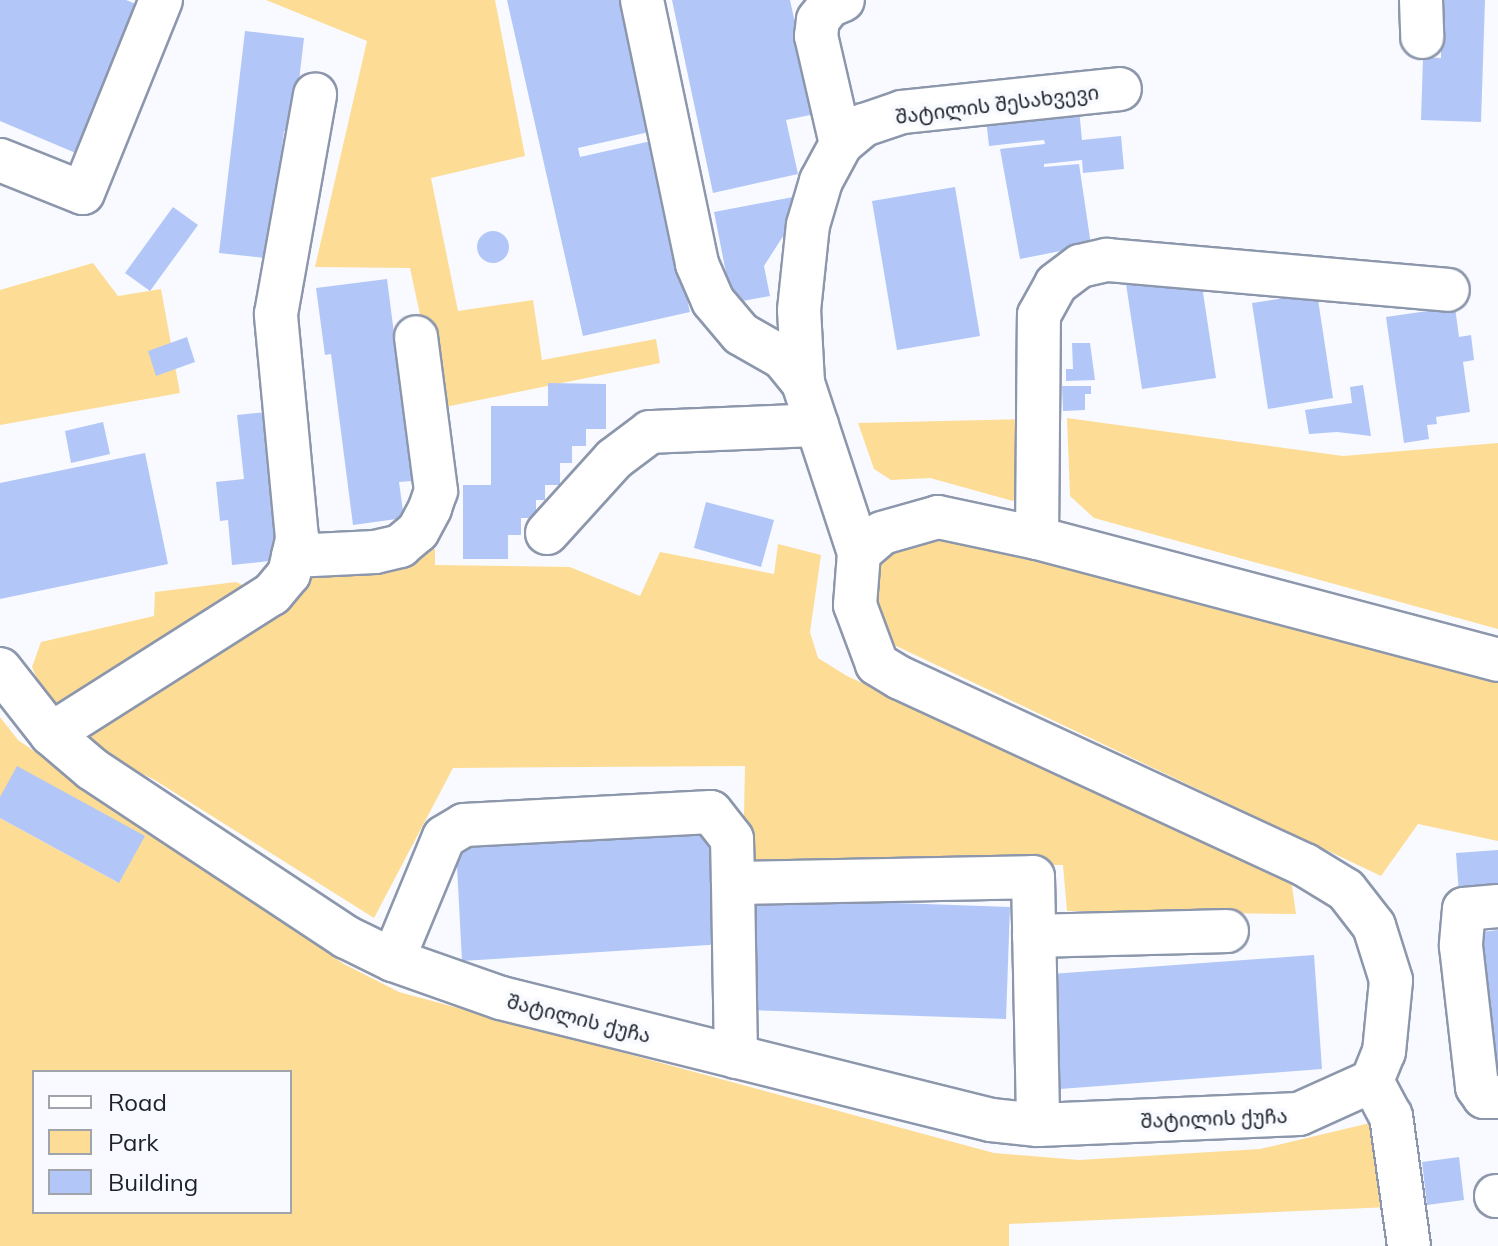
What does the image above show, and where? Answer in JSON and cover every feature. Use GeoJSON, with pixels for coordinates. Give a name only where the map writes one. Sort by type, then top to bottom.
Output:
{"type":"FeatureCollection","features":[{"type":"Feature","properties":{"kind":"street"},"geometry":{"type":"LineString","coordinates":[[0,160],[83,193],[161,0]]}},
{"type":"Feature","properties":{"kind":"street","name":"შატილის შესახვევი"},"geometry":{"type":"LineString","coordinates":[[642,0],[697,264],[713,301],[741,334],[783,358],[803,383]]}},
{"type":"Feature","properties":{"kind":"street"},"geometry":{"type":"LineString","coordinates":[[841,144],[816,36],[818,20],[829,6],[843,0]]}},
{"type":"Feature","properties":{"kind":"street","name":"შატილის შესახვევი"},"geometry":{"type":"LineString","coordinates":[[859,553],[803,383],[799,310],[808,225],[821,181],[841,144],[864,125],[902,112],[1120,89]]}},
{"type":"Feature","properties":{"kind":"street"},"geometry":{"type":"LineString","coordinates":[[51,734],[272,594],[289,574],[297,538],[276,314],[315,94]]}},
{"type":"Feature","properties":{"kind":"street"},"geometry":{"type":"LineString","coordinates":[[1037,538],[1039,315],[1056,284],[1080,266],[1107,260],[1448,290]]}},
{"type":"Feature","properties":{"kind":"street"},"geometry":{"type":"LineString","coordinates":[[293,556],[375,552],[400,546],[418,531],[436,491],[416,337]]}},
{"type":"Feature","properties":{"kind":"street"},"geometry":{"type":"LineString","coordinates":[[547,533],[614,459],[650,432],[817,425]]}},
{"type":"Feature","properties":{"kind":"street"},"geometry":{"type":"LineString","coordinates":[[1409,1246],[1391,1116],[1372,1081],[1384,1052],[1391,980],[1374,926],[1346,890],[1305,865],[915,685],[877,664],[855,605],[859,553],[882,533],[938,517],[1037,538],[1498,660]]}},
{"type":"Feature","properties":{"kind":"street","name":"შატილის ქუჩა"},"geometry":{"type":"LineString","coordinates":[[0,669],[51,734],[92,769],[346,937],[393,960],[501,998],[991,1120],[1038,1125],[1299,1114],[1372,1081]]}},
{"type":"Feature","properties":{"kind":"street"},"geometry":{"type":"LineString","coordinates":[[393,960],[444,837],[464,825],[711,812],[732,839],[736,1057]]}},
{"type":"Feature","properties":{"kind":"street"},"geometry":{"type":"LineString","coordinates":[[733,883],[1033,877],[1038,1125]]}},
{"type":"Feature","properties":{"kind":"street"},"geometry":{"type":"LineString","coordinates":[[1498,906],[1464,909],[1461,946],[1477,1087],[1484,1097],[1498,1097]]}},
{"type":"Feature","properties":{"kind":"street"},"geometry":{"type":"LineString","coordinates":[[1034,936],[1227,931]]}},
{"type":"Feature","properties":{"kind":"green space"},"geometry":{"type":"Polygon","coordinates":[[[266,0],[495,0],[525,156],[431,178],[458,311],[533,300],[542,360],[656,339],[660,363],[440,408],[410,268],[315,267],[367,41],[266,0]]]}},
{"type":"Feature","properties":{"kind":"green space"},"geometry":{"type":"Polygon","coordinates":[[[93,263],[118,296],[161,289],[180,393],[0,425],[0,290],[93,263]]]}},
{"type":"Feature","properties":{"kind":"green space"},"geometry":{"type":"Polygon","coordinates":[[[1067,418],[1343,456],[1498,443],[1498,629],[1094,518],[1070,496],[1067,418]]]}},
{"type":"Feature","properties":{"kind":"green space"},"geometry":{"type":"Polygon","coordinates":[[[1031,419],[1027,487],[1013,501],[930,478],[891,480],[874,469],[858,423],[1031,419]]]}},
{"type":"Feature","properties":{"kind":"green space"},"geometry":{"type":"Polygon","coordinates":[[[923,539],[954,539],[1498,679],[1498,841],[1418,824],[1381,876],[892,644],[879,628],[873,600],[878,563],[895,545],[923,539]]]}},
{"type":"Feature","properties":{"kind":"green space"},"geometry":{"type":"Polygon","coordinates":[[[778,544],[821,555],[810,632],[818,658],[847,676],[1291,879],[1296,914],[1067,911],[1063,865],[743,863],[745,766],[453,768],[374,918],[153,779],[84,746],[42,690],[32,667],[41,642],[154,616],[155,592],[236,582],[284,605],[311,567],[435,549],[435,565],[570,567],[640,596],[660,552],[774,574],[778,544]]]}},
{"type":"Feature","properties":{"kind":"green space"},"geometry":{"type":"Polygon","coordinates":[[[0,717],[18,740],[344,964],[399,992],[994,1153],[1079,1160],[1260,1149],[1370,1123],[1390,1207],[1009,1224],[1009,1246],[0,1246],[0,818],[119,883],[0,797],[0,717]]]}},
{"type":"Feature","properties":{"kind":"building"},"geometry":{"type":"Polygon","coordinates":[[[0,0],[126,0],[141,6],[78,154],[0,121],[0,0]]]}},
{"type":"Feature","properties":{"kind":"building"},"geometry":{"type":"Polygon","coordinates":[[[507,0],[620,0],[649,132],[578,148],[580,157],[651,141],[690,312],[583,336],[507,0]]]}},
{"type":"Feature","properties":{"kind":"building"},"geometry":{"type":"Polygon","coordinates":[[[672,0],[790,0],[815,114],[786,120],[798,174],[713,193],[672,0]]]}},
{"type":"Feature","properties":{"kind":"building"},"geometry":{"type":"Polygon","coordinates":[[[1441,0],[1485,0],[1481,122],[1421,120],[1423,57],[1441,58],[1441,0]]]}},
{"type":"Feature","properties":{"kind":"building"},"geometry":{"type":"Polygon","coordinates":[[[245,31],[304,38],[293,132],[284,131],[275,207],[275,259],[219,253],[245,31]]]}},
{"type":"Feature","properties":{"kind":"building"},"geometry":{"type":"Polygon","coordinates":[[[1079,109],[1082,140],[1121,136],[1124,169],[1083,173],[1082,160],[1044,164],[1044,167],[1079,164],[1091,245],[1020,259],[1000,149],[1045,144],[1044,140],[989,146],[986,119],[1079,109]]]}},
{"type":"Feature","properties":{"kind":"building"},"geometry":{"type":"Polygon","coordinates":[[[955,187],[980,336],[897,350],[872,201],[955,187]]]}},
{"type":"Feature","properties":{"kind":"building"},"geometry":{"type":"Polygon","coordinates":[[[793,197],[796,216],[764,266],[770,296],[732,303],[714,212],[793,197]]]}},
{"type":"Feature","properties":{"kind":"building"},"geometry":{"type":"Polygon","coordinates":[[[173,207],[198,225],[150,291],[125,273],[173,207]]]}},
{"type":"Feature","properties":{"kind":"building"},"geometry":{"type":"Polygon","coordinates":[[[493,231],[505,235],[509,247],[505,259],[493,263],[481,259],[477,247],[481,235],[493,231]]]}},
{"type":"Feature","properties":{"kind":"building"},"geometry":{"type":"Polygon","coordinates":[[[1200,273],[1216,378],[1142,389],[1126,284],[1200,273]]]}},
{"type":"Feature","properties":{"kind":"building"},"geometry":{"type":"Polygon","coordinates":[[[387,279],[413,481],[399,482],[404,518],[353,525],[331,354],[325,355],[316,288],[387,279]]]}},
{"type":"Feature","properties":{"kind":"building"},"geometry":{"type":"Polygon","coordinates":[[[1317,293],[1333,398],[1268,409],[1252,303],[1317,293]]]}},
{"type":"Feature","properties":{"kind":"building"},"geometry":{"type":"Polygon","coordinates":[[[1455,307],[1459,337],[1471,335],[1474,360],[1463,362],[1470,412],[1436,417],[1437,424],[1427,425],[1429,439],[1404,443],[1386,317],[1455,307]]]}},
{"type":"Feature","properties":{"kind":"building"},"geometry":{"type":"Polygon","coordinates":[[[187,337],[195,362],[156,376],[148,351],[187,337]]]}},
{"type":"Feature","properties":{"kind":"building"},"geometry":{"type":"Polygon","coordinates":[[[1072,343],[1090,343],[1095,380],[1066,381],[1066,369],[1073,369],[1072,343]]]}},
{"type":"Feature","properties":{"kind":"building"},"geometry":{"type":"Polygon","coordinates":[[[548,383],[606,384],[606,429],[586,429],[586,446],[572,446],[572,463],[560,463],[560,485],[545,485],[545,500],[536,500],[536,518],[521,518],[521,535],[508,535],[508,559],[463,559],[463,485],[491,485],[491,406],[548,406],[548,383]]]}},
{"type":"Feature","properties":{"kind":"building"},"geometry":{"type":"Polygon","coordinates":[[[1363,385],[1371,436],[1337,432],[1309,434],[1305,410],[1352,403],[1350,387],[1363,385]]]}},
{"type":"Feature","properties":{"kind":"building"},"geometry":{"type":"Polygon","coordinates":[[[1062,386],[1091,386],[1091,394],[1085,394],[1085,410],[1063,411],[1062,386]]]}},
{"type":"Feature","properties":{"kind":"building"},"geometry":{"type":"Polygon","coordinates":[[[277,411],[288,559],[232,565],[228,520],[220,521],[216,482],[244,479],[237,415],[277,411]]]}},
{"type":"Feature","properties":{"kind":"building"},"geometry":{"type":"Polygon","coordinates":[[[103,422],[110,454],[71,463],[65,431],[103,422]]]}},
{"type":"Feature","properties":{"kind":"building"},"geometry":{"type":"Polygon","coordinates":[[[145,453],[168,564],[0,599],[0,483],[145,453]]]}},
{"type":"Feature","properties":{"kind":"building"},"geometry":{"type":"Polygon","coordinates":[[[706,502],[774,520],[761,567],[694,548],[706,502]]]}},
{"type":"Feature","properties":{"kind":"building"},"geometry":{"type":"Polygon","coordinates":[[[17,766],[145,836],[119,883],[0,818],[0,797],[17,766]]]}},
{"type":"Feature","properties":{"kind":"building"},"geometry":{"type":"Polygon","coordinates":[[[717,831],[724,944],[462,961],[456,847],[717,831]]]}},
{"type":"Feature","properties":{"kind":"building"},"geometry":{"type":"Polygon","coordinates":[[[1498,850],[1498,891],[1459,894],[1456,853],[1498,850]]]}},
{"type":"Feature","properties":{"kind":"building"},"geometry":{"type":"Polygon","coordinates":[[[753,898],[1010,907],[1006,1019],[749,1010],[753,898]]]}},
{"type":"Feature","properties":{"kind":"building"},"geometry":{"type":"Polygon","coordinates":[[[1498,930],[1498,1081],[1491,1082],[1474,933],[1498,930]]]}},
{"type":"Feature","properties":{"kind":"building"},"geometry":{"type":"Polygon","coordinates":[[[1314,955],[1322,1069],[1060,1089],[1051,974],[1314,955]]]}},
{"type":"Feature","properties":{"kind":"building"},"geometry":{"type":"Polygon","coordinates":[[[1459,1157],[1464,1200],[1427,1205],[1422,1162],[1459,1157]]]}}]}
